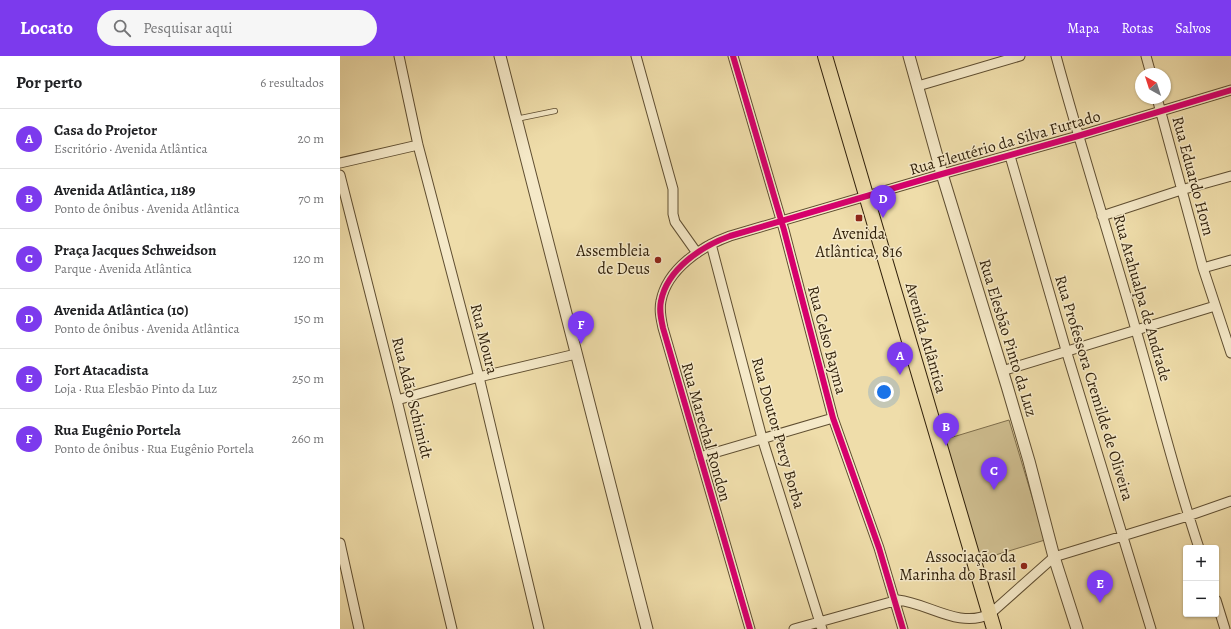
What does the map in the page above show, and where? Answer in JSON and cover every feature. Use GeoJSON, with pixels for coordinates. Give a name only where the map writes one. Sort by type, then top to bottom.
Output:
{"type":"FeatureCollection","features":[{"type":"Feature","properties":{"kind":"main road","name":"Avenida Atlântica"},"geometry":{"type":"LineString","coordinates":[[817,56],[833,99],[863,197],[986,619],[994,629]]}},
{"type":"Feature","properties":{"kind":"main road","name":"Avenida Atlântica"},"geometry":{"type":"LineString","coordinates":[[825,56],[833,99]]}},
{"type":"Feature","properties":{"kind":"street","name":"Rua Moura"},"geometry":{"type":"LineString","coordinates":[[399,56],[418,145],[479,376],[539,629]]}},
{"type":"Feature","properties":{"kind":"street"},"geometry":{"type":"LineString","coordinates":[[500,56],[647,629]]}},
{"type":"Feature","properties":{"kind":"street"},"geometry":{"type":"LineString","coordinates":[[636,56],[673,189],[673,214],[676,222],[697,253]]}},
{"type":"Feature","properties":{"kind":"street","name":"Rua Celso Bayma"},"geometry":{"type":"LineString","coordinates":[[733,56],[782,221],[833,418],[879,548],[903,629]]}},
{"type":"Feature","properties":{"kind":"street","name":"Rua Elesbão Pinto da Luz"},"geometry":{"type":"LineString","coordinates":[[909,56],[942,174],[1002,370],[1029,461],[1054,556],[1077,629]]}},
{"type":"Feature","properties":{"kind":"street"},"geometry":{"type":"LineString","coordinates":[[918,86],[1020,56]]}},
{"type":"Feature","properties":{"kind":"street","name":"Rua Atahualpa de Andrade"},"geometry":{"type":"LineString","coordinates":[[1056,56],[1078,136],[1136,330],[1188,516],[1198,545]]}},
{"type":"Feature","properties":{"kind":"street"},"geometry":{"type":"LineString","coordinates":[[1146,56],[1149,68]]}},
{"type":"Feature","properties":{"kind":"street","name":"Rua Eleutério da Silva Furtado"},"geometry":{"type":"LineString","coordinates":[[697,253],[711,244],[730,236],[942,174],[1010,156],[1231,90]]}},
{"type":"Feature","properties":{"kind":"street","name":"Rua Eduardo Horn"},"geometry":{"type":"LineString","coordinates":[[1158,104],[1203,268],[1230,347]]}},
{"type":"Feature","properties":{"kind":"street"},"geometry":{"type":"LineString","coordinates":[[340,162],[418,145]]}},
{"type":"Feature","properties":{"kind":"street","name":"Rua Professora Cremilde de Oliveira"},"geometry":{"type":"LineString","coordinates":[[1010,156],[1066,350],[1152,629]]}},
{"type":"Feature","properties":{"kind":"street","name":"Rua Adão Schimidt"},"geometry":{"type":"LineString","coordinates":[[340,175],[397,400],[452,629]]}},
{"type":"Feature","properties":{"kind":"street"},"geometry":{"type":"LineString","coordinates":[[1102,216],[1181,190],[1231,176]]}},
{"type":"Feature","properties":{"kind":"street","name":"Rua Doutor Percy Borba"},"geometry":{"type":"LineString","coordinates":[[711,244],[762,438],[821,626]]}},
{"type":"Feature","properties":{"kind":"street","name":"Rua Marechal Rondon"},"geometry":{"type":"LineString","coordinates":[[697,253],[680,267],[667,283],[660,309],[667,344],[750,629]]}},
{"type":"Feature","properties":{"kind":"street"},"geometry":{"type":"LineString","coordinates":[[1203,268],[1231,260]]}},
{"type":"Feature","properties":{"kind":"street"},"geometry":{"type":"LineString","coordinates":[[1002,370],[1215,306]]}},
{"type":"Feature","properties":{"kind":"street"},"geometry":{"type":"LineString","coordinates":[[397,400],[479,376],[576,354]]}},
{"type":"Feature","properties":{"kind":"street"},"geometry":{"type":"LineString","coordinates":[[700,457],[833,418]]}},
{"type":"Feature","properties":{"kind":"street"},"geometry":{"type":"LineString","coordinates":[[794,629],[821,626],[894,600],[908,602],[948,615],[986,619],[1054,556],[1188,516],[1231,501]]}},
{"type":"Feature","properties":{"kind":"street"},"geometry":{"type":"LineString","coordinates":[[340,543],[359,629]]}},
{"type":"Feature","properties":{"kind":"street"},"geometry":{"type":"LineString","coordinates":[[1219,609],[1226,629]]}},
{"type":"Feature","properties":{"kind":"lane"},"geometry":{"type":"LineString","coordinates":[[516,119],[555,111]]}},
{"type":"Feature","properties":{"kind":"shaded area"},"geometry":{"type":"Polygon","coordinates":[[[1009,420],[1045,540],[979,560],[943,440],[1009,420]]]}},
{"type":"Feature","properties":{"kind":"cycle path"},"geometry":{"type":"LineString","coordinates":[[733,56],[784,230],[833,418],[879,548],[903,629]]}},
{"type":"Feature","properties":{"kind":"cycle path"},"geometry":{"type":"LineString","coordinates":[[750,629],[663,328],[660,304],[670,279],[678,269],[687,260],[708,246],[730,236],[1078,136],[1231,90]]}},
{"type":"Feature","properties":{"kind":"place","name":"Avenida Atlântica, 816"},"geometry":{"type":"Point","coordinates":[859,218]}},
{"type":"Feature","properties":{"kind":"place","name":"Avenida Atlântica (10)"},"geometry":{"type":"Point","coordinates":[883,218]}},
{"type":"Feature","properties":{"kind":"place","name":"Assembleia de Deus"},"geometry":{"type":"Point","coordinates":[658,260]}},
{"type":"Feature","properties":{"kind":"place","name":"Rua Eugênio Portela"},"geometry":{"type":"Point","coordinates":[581,344]}},
{"type":"Feature","properties":{"kind":"place","name":"Casa do Projetor"},"geometry":{"type":"Point","coordinates":[900,375]}},
{"type":"Feature","properties":{"kind":"place","name":"Avenida Atlântica, 1189"},"geometry":{"type":"Point","coordinates":[946,446]}},
{"type":"Feature","properties":{"kind":"place","name":"Praça Jacques Schweidson"},"geometry":{"type":"Point","coordinates":[994,490]}},
{"type":"Feature","properties":{"kind":"place","name":"Associação da Marinha do Brasil"},"geometry":{"type":"Point","coordinates":[1024,566]}},
{"type":"Feature","properties":{"kind":"place","name":"Fort Atacadista"},"geometry":{"type":"Point","coordinates":[1100,603]}}]}
